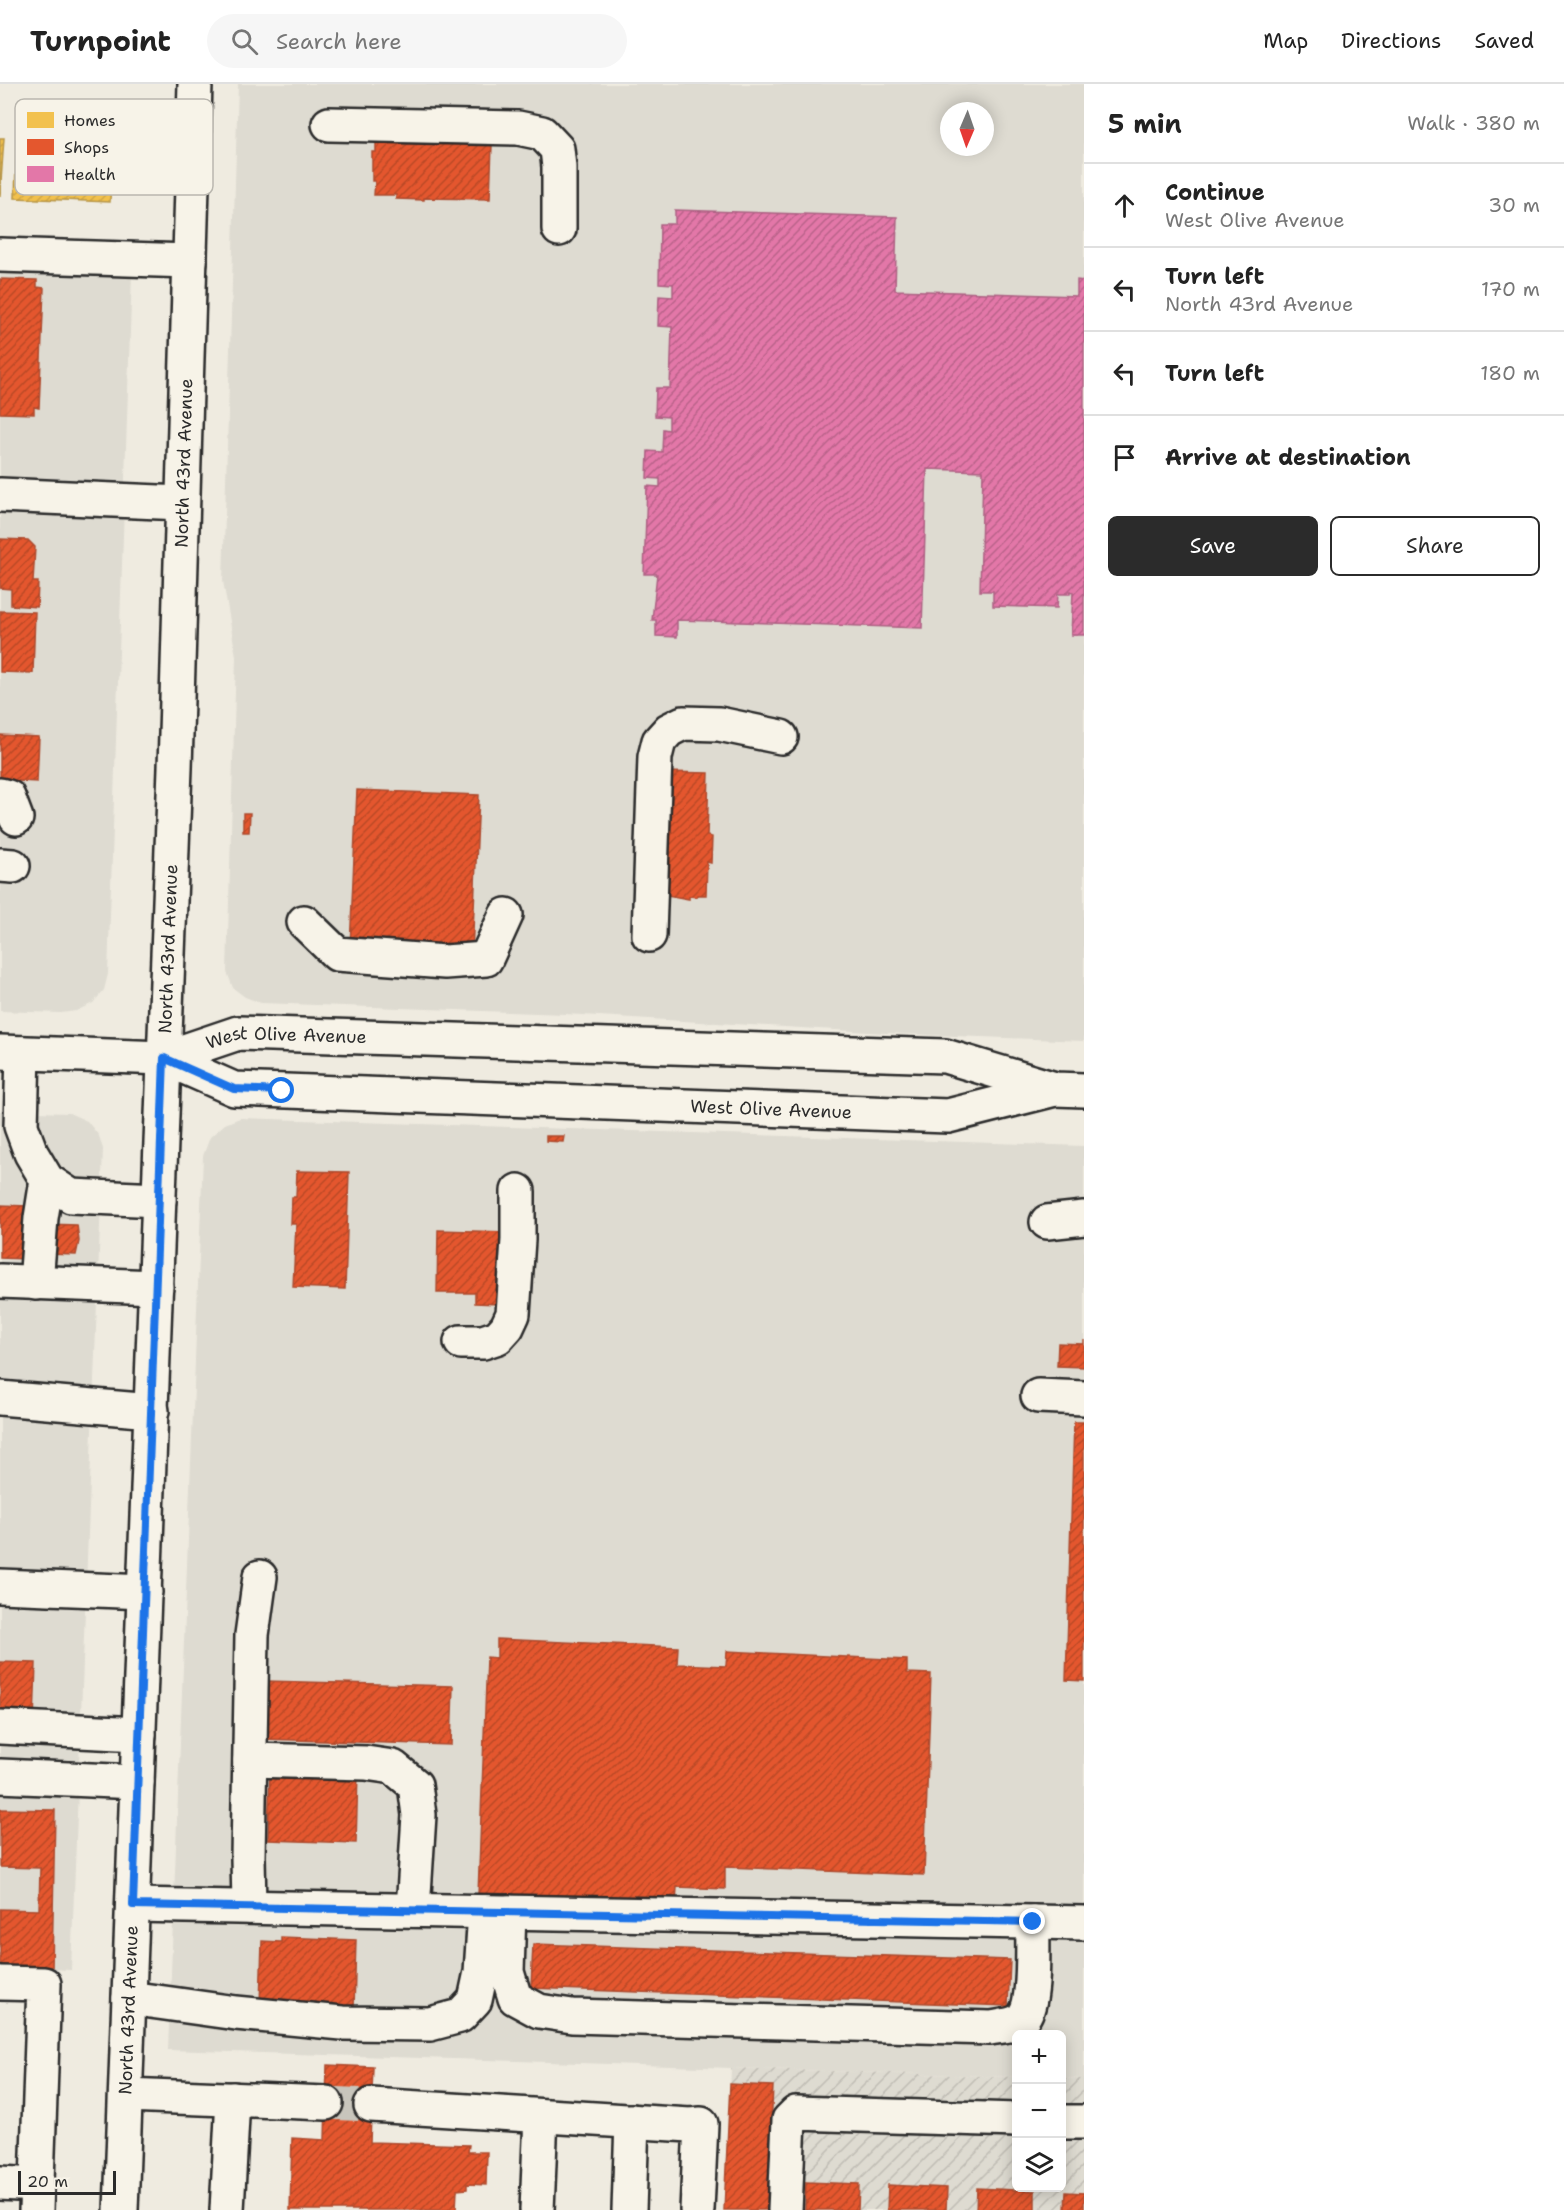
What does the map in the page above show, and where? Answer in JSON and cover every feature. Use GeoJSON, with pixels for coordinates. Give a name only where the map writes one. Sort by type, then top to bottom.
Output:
{"type":"FeatureCollection","features":[{"type":"Feature","properties":{"kind":"main road","name":"North 43rd Avenue"},"geometry":{"type":"LineString","coordinates":[[195,84],[195,99]]}},
{"type":"Feature","properties":{"kind":"main road"},"geometry":{"type":"LineString","coordinates":[[329,124],[518,128],[542,133],[557,149],[560,166],[559,229]]}},
{"type":"Feature","properties":{"kind":"main road","name":"North 43rd Avenue"},"geometry":{"type":"LineString","coordinates":[[121,2210],[152,1411],[192,195]]}},
{"type":"Feature","properties":{"kind":"main road"},"geometry":{"type":"LineString","coordinates":[[0,255],[190,261]]}},
{"type":"Feature","properties":{"kind":"main road"},"geometry":{"type":"LineString","coordinates":[[0,495],[182,503]]}},
{"type":"Feature","properties":{"kind":"main road"},"geometry":{"type":"LineString","coordinates":[[649,935],[655,757],[659,741],[669,730],[683,723],[719,724],[781,737]]}},
{"type":"Feature","properties":{"kind":"main road"},"geometry":{"type":"LineString","coordinates":[[304,922],[337,954],[445,962],[486,959],[506,915]]}},
{"type":"Feature","properties":{"kind":"main road","name":"West Olive Avenue"},"geometry":{"type":"LineString","coordinates":[[164,1058],[238,1033],[933,1055],[945,1056],[1070,1090]]}},
{"type":"Feature","properties":{"kind":"main road"},"geometry":{"type":"LineString","coordinates":[[159,1200],[71,1196],[47,1180],[31,1153],[21,1126],[12,1052],[164,1058]]}},
{"type":"Feature","properties":{"kind":"main road","name":"West Olive Avenue"},"geometry":{"type":"LineString","coordinates":[[164,1058],[234,1089],[877,1114],[948,1116],[1070,1090]]}},
{"type":"Feature","properties":{"kind":"main road"},"geometry":{"type":"LineString","coordinates":[[36,1283],[41,1218],[47,1180]]}},
{"type":"Feature","properties":{"kind":"main road"},"geometry":{"type":"LineString","coordinates":[[461,1341],[483,1342],[498,1337],[507,1327],[513,1314],[518,1240],[518,1191]]}},
{"type":"Feature","properties":{"kind":"main road"},"geometry":{"type":"LineString","coordinates":[[1047,1222],[1084,1218]]}},
{"type":"Feature","properties":{"kind":"main road"},"geometry":{"type":"LineString","coordinates":[[0,1281],[156,1287]]}},
{"type":"Feature","properties":{"kind":"main road"},"geometry":{"type":"LineString","coordinates":[[1038,1396],[1084,1398]]}},
{"type":"Feature","properties":{"kind":"main road"},"geometry":{"type":"LineString","coordinates":[[0,1398],[152,1411]]}},
{"type":"Feature","properties":{"kind":"main road"},"geometry":{"type":"LineString","coordinates":[[249,1907],[252,1635],[260,1577]]}},
{"type":"Feature","properties":{"kind":"main road"},"geometry":{"type":"LineString","coordinates":[[0,1586],[145,1593]]}},
{"type":"Feature","properties":{"kind":"main road"},"geometry":{"type":"LineString","coordinates":[[0,1727],[139,1734]]}},
{"type":"Feature","properties":{"kind":"main road"},"geometry":{"type":"LineString","coordinates":[[250,1760],[366,1763],[393,1767],[415,1785],[419,1815],[413,1910]]}},
{"type":"Feature","properties":{"kind":"main road"},"geometry":{"type":"LineString","coordinates":[[0,1776],[137,1782]]}},
{"type":"Feature","properties":{"kind":"main road"},"geometry":{"type":"LineString","coordinates":[[133,1905],[1084,1923]]}},
{"type":"Feature","properties":{"kind":"main road"},"geometry":{"type":"LineString","coordinates":[[129,1998],[236,2013],[342,2023],[430,2024],[460,2016],[475,2000],[497,1912]]}},
{"type":"Feature","properties":{"kind":"main road"},"geometry":{"type":"LineString","coordinates":[[497,1912],[507,1972],[514,1998],[539,2011],[572,2016],[990,2028],[1010,2025],[1024,2017],[1031,2001],[1033,1922]]}},
{"type":"Feature","properties":{"kind":"main road"},"geometry":{"type":"LineString","coordinates":[[0,1983],[44,1984],[37,2197],[0,2183]]}},
{"type":"Feature","properties":{"kind":"main road"},"geometry":{"type":"LineString","coordinates":[[126,2095],[326,2103]]}},
{"type":"Feature","properties":{"kind":"main road"},"geometry":{"type":"LineString","coordinates":[[227,2210],[233,2099]]}},
{"type":"Feature","properties":{"kind":"main road"},"geometry":{"type":"LineString","coordinates":[[371,2105],[701,2124],[697,2210]]}},
{"type":"Feature","properties":{"kind":"main road"},"geometry":{"type":"LineString","coordinates":[[786,2210],[789,2120],[796,2113],[1012,2120]]}},
{"type":"Feature","properties":{"kind":"main road"},"geometry":{"type":"LineString","coordinates":[[537,2210],[541,2116]]}},
{"type":"Feature","properties":{"kind":"main road"},"geometry":{"type":"LineString","coordinates":[[629,2210],[632,2121]]}},
{"type":"Feature","properties":{"kind":"main road"},"geometry":{"type":"LineString","coordinates":[[1066,2122],[1084,2122]]}},
{"type":"Feature","properties":{"kind":"shaded area"},"geometry":{"type":"Polygon","coordinates":[[[238,84],[1084,84],[1084,1041],[903,1034],[565,1014],[261,1003],[245,997],[233,988],[227,972],[236,656],[223,581],[238,84]]]}},
{"type":"Feature","properties":{"kind":"shaded area"},"geometry":{"type":"Polygon","coordinates":[[[0,270],[132,273],[108,974],[104,990],[93,1003],[76,1011],[61,1013],[0,1011],[0,270]]]}},
{"type":"Feature","properties":{"kind":"shaded area"},"geometry":{"type":"Polygon","coordinates":[[[0,1111],[69,1113],[87,1121],[99,1136],[103,1149],[71,1970],[0,1967],[0,1111]]]}},
{"type":"Feature","properties":{"kind":"shaded area"},"geometry":{"type":"Polygon","coordinates":[[[240,1118],[1084,1146],[1084,2079],[1066,2078],[1066,2030],[1012,2030],[1012,2077],[168,2050],[203,1156],[210,1137],[225,1124],[240,1118]]]}},
{"type":"Feature","properties":{"kind":"shaded area"},"geometry":{"type":"Polygon","coordinates":[[[731,2068],[1012,2077],[1012,2192],[1066,2192],[1066,2078],[1084,2079],[1084,2210],[725,2210],[731,2068]]]}},
{"type":"Feature","properties":{"kind":"building: Homes"},"geometry":{"type":"Polygon","coordinates":[[[0,138],[4,138],[0,196],[0,138]]]}},
{"type":"Feature","properties":{"kind":"building: Homes"},"geometry":{"type":"Polygon","coordinates":[[[15,195],[110,195],[110,202],[15,198],[15,195]]]}},
{"type":"Feature","properties":{"kind":"building: Shops"},"geometry":{"type":"Polygon","coordinates":[[[410,114],[434,115],[434,143],[492,145],[490,199],[424,198],[424,200],[396,199],[396,195],[374,195],[372,152],[376,152],[376,141],[409,142],[410,114]]]}},
{"type":"Feature","properties":{"kind":"building: Shops"},"geometry":{"type":"Polygon","coordinates":[[[0,279],[37,280],[37,287],[44,288],[39,408],[34,407],[34,414],[0,413],[0,279]]]}},
{"type":"Feature","properties":{"kind":"building: Shops"},"geometry":{"type":"Polygon","coordinates":[[[0,539],[28,540],[35,547],[33,582],[38,582],[37,607],[11,605],[11,589],[0,588],[0,539]]]}},
{"type":"Feature","properties":{"kind":"building: Shops"},"geometry":{"type":"Polygon","coordinates":[[[0,611],[35,612],[33,673],[0,672],[0,611]]]}},
{"type":"Feature","properties":{"kind":"building: Shops"},"geometry":{"type":"Polygon","coordinates":[[[0,735],[39,737],[37,782],[0,780],[0,735]]]}},
{"type":"Feature","properties":{"kind":"building: Shops"},"geometry":{"type":"Polygon","coordinates":[[[665,772],[709,773],[707,836],[712,837],[711,863],[707,862],[706,895],[689,896],[689,899],[661,894],[665,772]]]}},
{"type":"Feature","properties":{"kind":"building: Shops"},"geometry":{"type":"Polygon","coordinates":[[[357,790],[479,795],[472,954],[350,948],[357,790]]]}},
{"type":"Feature","properties":{"kind":"building: Shops"},"geometry":{"type":"Polygon","coordinates":[[[243,813],[250,813],[249,832],[243,832],[243,813]]]}},
{"type":"Feature","properties":{"kind":"building: Shops"},"geometry":{"type":"Polygon","coordinates":[[[546,1136],[564,1136],[563,1142],[546,1141],[546,1136]]]}},
{"type":"Feature","properties":{"kind":"building: Shops"},"geometry":{"type":"Polygon","coordinates":[[[297,1171],[349,1172],[345,1289],[293,1287],[296,1224],[291,1224],[292,1197],[296,1197],[297,1171]]]}},
{"type":"Feature","properties":{"kind":"building: Shops"},"geometry":{"type":"Polygon","coordinates":[[[0,1205],[28,1206],[26,1259],[0,1258],[0,1205]]]}},
{"type":"Feature","properties":{"kind":"building: Shops"},"geometry":{"type":"Polygon","coordinates":[[[46,1224],[77,1225],[79,1241],[76,1255],[45,1254],[46,1224]]]}},
{"type":"Feature","properties":{"kind":"building: Shops"},"geometry":{"type":"Polygon","coordinates":[[[438,1230],[508,1232],[498,1304],[475,1303],[475,1293],[437,1293],[438,1230]]]}},
{"type":"Feature","properties":{"kind":"building: Shops"},"geometry":{"type":"Polygon","coordinates":[[[1058,1343],[1084,1344],[1084,1367],[1057,1366],[1058,1343]]]}},
{"type":"Feature","properties":{"kind":"building: Shops"},"geometry":{"type":"Polygon","coordinates":[[[1074,1422],[1084,1422],[1084,1681],[1066,1680],[1074,1422]]]}},
{"type":"Feature","properties":{"kind":"building: Shops"},"geometry":{"type":"Polygon","coordinates":[[[497,1639],[678,1647],[677,1664],[726,1666],[727,1651],[907,1660],[907,1673],[931,1674],[924,1875],[725,1867],[725,1889],[677,1887],[676,1903],[478,1895],[487,1657],[497,1658],[497,1639]]]}},
{"type":"Feature","properties":{"kind":"building: Shops"},"geometry":{"type":"Polygon","coordinates":[[[0,1662],[36,1663],[34,1722],[0,1721],[0,1662]]]}},
{"type":"Feature","properties":{"kind":"building: Shops"},"geometry":{"type":"Polygon","coordinates":[[[266,1681],[453,1686],[451,1745],[263,1739],[266,1681]]]}},
{"type":"Feature","properties":{"kind":"building: Shops"},"geometry":{"type":"Polygon","coordinates":[[[270,1771],[358,1773],[356,1843],[268,1840],[270,1771]]]}},
{"type":"Feature","properties":{"kind":"building: Shops"},"geometry":{"type":"Polygon","coordinates":[[[0,1809],[55,1810],[52,1970],[0,1969],[0,1909],[39,1910],[40,1868],[0,1867],[0,1809]]]}},
{"type":"Feature","properties":{"kind":"building: Shops"},"geometry":{"type":"Polygon","coordinates":[[[281,1937],[356,1940],[354,2008],[260,2005],[262,1941],[281,1942],[281,1937]]]}},
{"type":"Feature","properties":{"kind":"building: Shops"},"geometry":{"type":"Polygon","coordinates":[[[533,1944],[1010,1960],[1008,2006],[531,1988],[533,1944]]]}},
{"type":"Feature","properties":{"kind":"building: Shops"},"geometry":{"type":"Polygon","coordinates":[[[327,2065],[373,2067],[370,2142],[469,2145],[468,2152],[487,2152],[486,2185],[467,2184],[467,2189],[457,2190],[456,2210],[290,2210],[292,2138],[325,2140],[327,2065]]]}},
{"type":"Feature","properties":{"kind":"building: Shops"},"geometry":{"type":"Polygon","coordinates":[[[730,2084],[773,2086],[767,2210],[724,2210],[730,2084]]]}},
{"type":"Feature","properties":{"kind":"building: Shops"},"geometry":{"type":"Polygon","coordinates":[[[806,2182],[859,2184],[858,2210],[805,2210],[806,2182]]]}},
{"type":"Feature","properties":{"kind":"building: Shops"},"geometry":{"type":"Polygon","coordinates":[[[888,2185],[947,2188],[946,2210],[887,2210],[888,2185]]]}},
{"type":"Feature","properties":{"kind":"building: Shops"},"geometry":{"type":"Polygon","coordinates":[[[977,2188],[1035,2192],[1035,2210],[976,2210],[977,2188]]]}},
{"type":"Feature","properties":{"kind":"building: Shops"},"geometry":{"type":"Polygon","coordinates":[[[1066,2192],[1084,2193],[1084,2210],[1065,2210],[1066,2192]]]}},
{"type":"Feature","properties":{"kind":"building: Health"},"geometry":{"type":"Polygon","coordinates":[[[675,210],[897,217],[895,290],[1077,296],[1077,280],[1084,281],[1084,635],[1071,635],[1073,592],[1070,591],[1070,594],[1058,594],[1057,608],[993,606],[993,591],[980,591],[983,471],[927,469],[922,628],[677,620],[677,637],[656,636],[656,620],[652,620],[657,574],[644,574],[647,486],[660,487],[660,479],[647,478],[648,451],[662,452],[663,429],[669,430],[669,417],[655,416],[656,388],[670,388],[672,327],[658,326],[659,296],[673,297],[673,284],[659,283],[660,224],[675,224],[675,210]]]}},
{"type":"Feature","properties":{"kind":"tunnel"},"geometry":{"type":"LineString","coordinates":[[326,2103],[371,2105]]}},
{"type":"Feature","properties":{"kind":"route"},"geometry":{"type":"LineString","coordinates":[[282,1091],[234,1089],[164,1058],[133,1905],[1033,1922]]}}]}
